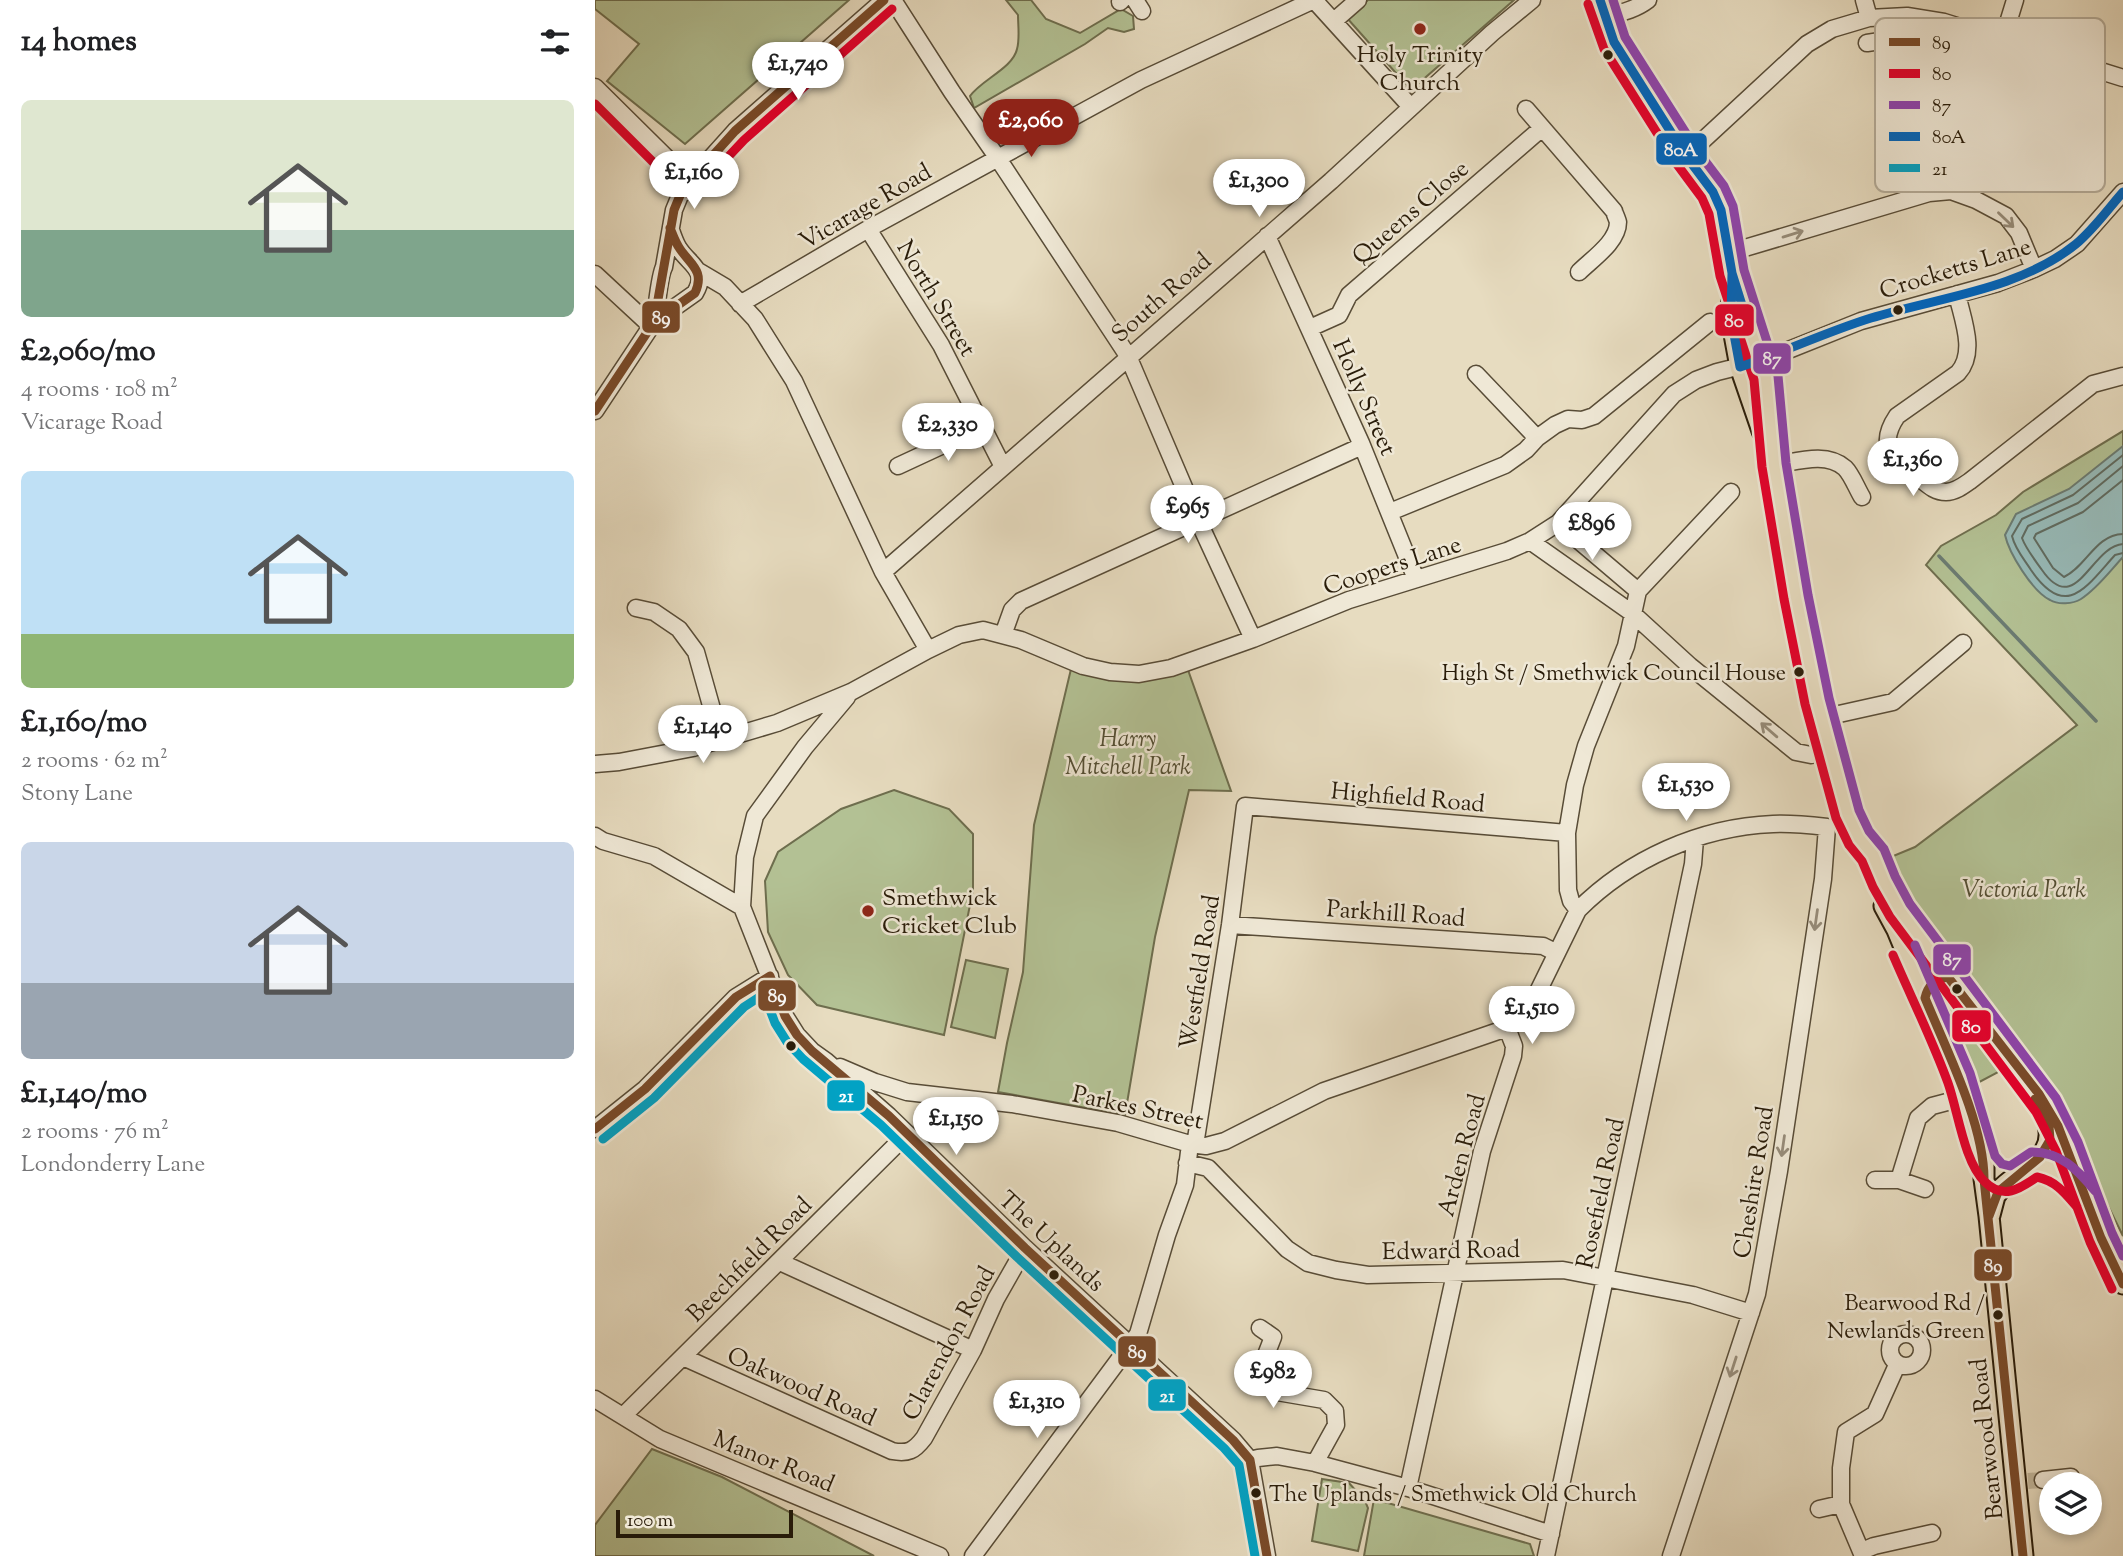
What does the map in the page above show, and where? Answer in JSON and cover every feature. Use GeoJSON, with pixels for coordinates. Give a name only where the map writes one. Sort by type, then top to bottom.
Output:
{"type":"FeatureCollection","features":[{"type":"Feature","properties":{"kind":"main road"},"geometry":{"type":"LineString","coordinates":[[1602,5],[1614,42],[1686,156],[1709,204],[1728,253],[1761,360],[1766,378],[1774,465],[1797,597],[1821,718],[1847,814],[1873,855],[1900,910],[2039,1094],[2058,1126],[2101,1238],[2123,1284]]}},
{"type":"Feature","properties":{"kind":"main road"},"geometry":{"type":"LineString","coordinates":[[1732,273],[1731,318],[1740,368],[1774,465]]}},
{"type":"Feature","properties":{"kind":"main road","name":"Bearwood Road"},"geometry":{"type":"LineString","coordinates":[[1860,838],[1860,851],[1874,886],[1897,930],[1966,1097],[1984,1162],[1989,1216],[2029,1481],[2023,1556]]}},
{"type":"Feature","properties":{"kind":"main road"},"geometry":{"type":"LineString","coordinates":[[1906,954],[1910,947],[1923,943]]}},
{"type":"Feature","properties":{"kind":"main road"},"geometry":{"type":"LineString","coordinates":[[1925,999],[1929,985],[1937,979],[1948,977]]}},
{"type":"Feature","properties":{"kind":"main road"},"geometry":{"type":"LineString","coordinates":[[1989,1216],[1995,1196],[2034,1164],[2047,1147],[2050,1131],[2046,1118],[2014,1062]]}},
{"type":"Feature","properties":{"kind":"main road"},"geometry":{"type":"LineString","coordinates":[[1984,1162],[1994,1174],[2013,1179]]}},
{"type":"Feature","properties":{"kind":"main road"},"geometry":{"type":"LineString","coordinates":[[2034,1164],[2055,1167],[2067,1176],[2086,1199]]}},
{"type":"Feature","properties":{"kind":"street"},"geometry":{"type":"LineString","coordinates":[[653,324],[670,228],[681,193],[689,181],[735,131],[884,0]]}},
{"type":"Feature","properties":{"kind":"street"},"geometry":{"type":"LineString","coordinates":[[893,0],[951,92],[1128,356],[1198,520],[1253,639]]}},
{"type":"Feature","properties":{"kind":"street"},"geometry":{"type":"LineString","coordinates":[[1314,0],[1411,107]]}},
{"type":"Feature","properties":{"kind":"street","name":"Vicarage Road"},"geometry":{"type":"LineString","coordinates":[[740,304],[868,229],[1141,80],[1314,0]]}},
{"type":"Feature","properties":{"kind":"street"},"geometry":{"type":"LineString","coordinates":[[1334,21],[1357,0]]}},
{"type":"Feature","properties":{"kind":"street","name":"South Road"},"geometry":{"type":"LineString","coordinates":[[883,572],[1532,0]]}},
{"type":"Feature","properties":{"kind":"street"},"geometry":{"type":"LineString","coordinates":[[1602,5],[1626,12],[1648,0]]}},
{"type":"Feature","properties":{"kind":"street"},"geometry":{"type":"LineString","coordinates":[[1864,0],[1868,18]]}},
{"type":"Feature","properties":{"kind":"street"},"geometry":{"type":"LineString","coordinates":[[2009,18],[2015,0]]}},
{"type":"Feature","properties":{"kind":"street"},"geometry":{"type":"LineString","coordinates":[[1686,156],[1807,44],[1832,29],[1868,18],[1919,18]]}},
{"type":"Feature","properties":{"kind":"street"},"geometry":{"type":"LineString","coordinates":[[2105,72],[2123,78]]}},
{"type":"Feature","properties":{"kind":"street"},"geometry":{"type":"LineString","coordinates":[[595,87],[689,181]]}},
{"type":"Feature","properties":{"kind":"street"},"geometry":{"type":"LineString","coordinates":[[1526,109],[1614,211],[1618,222],[1615,234],[1608,244],[1580,272]]}},
{"type":"Feature","properties":{"kind":"street","name":"Queens Close"},"geometry":{"type":"LineString","coordinates":[[1310,328],[1339,315],[1349,295],[1542,128]]}},
{"type":"Feature","properties":{"kind":"street"},"geometry":{"type":"LineString","coordinates":[[1728,253],[1929,192]]}},
{"type":"Feature","properties":{"kind":"street"},"geometry":{"type":"LineString","coordinates":[[1954,192],[2006,216],[2019,233],[2034,269]]}},
{"type":"Feature","properties":{"kind":"street","name":"Crocketts Lane"},"geometry":{"type":"LineString","coordinates":[[1740,368],[1861,321],[1999,283],[2034,269],[2077,244],[2123,192]]}},
{"type":"Feature","properties":{"kind":"street"},"geometry":{"type":"LineString","coordinates":[[595,411],[653,324],[692,295],[700,282],[694,266],[678,247],[670,228]]}},
{"type":"Feature","properties":{"kind":"street","name":"North Street"},"geometry":{"type":"LineString","coordinates":[[868,229],[941,345],[1003,467]]}},
{"type":"Feature","properties":{"kind":"street","name":"Holly Street"},"geometry":{"type":"LineString","coordinates":[[1267,236],[1362,446],[1416,579]]}},
{"type":"Feature","properties":{"kind":"street"},"geometry":{"type":"LineString","coordinates":[[664,267],[682,259],[725,287],[755,319],[794,381],[883,572],[928,650]]}},
{"type":"Feature","properties":{"kind":"street"},"geometry":{"type":"LineString","coordinates":[[595,274],[653,324]]}},
{"type":"Feature","properties":{"kind":"street"},"geometry":{"type":"LineString","coordinates":[[661,286],[669,296],[679,300],[725,287]]}},
{"type":"Feature","properties":{"kind":"street"},"geometry":{"type":"LineString","coordinates":[[1957,294],[1968,348],[1964,366],[1897,416],[1890,426],[1888,440],[1894,459],[1930,488],[1945,492],[1971,481],[2093,384],[2123,376]]}},
{"type":"Feature","properties":{"kind":"street"},"geometry":{"type":"LineString","coordinates":[[1390,512],[1505,465],[1555,425],[1568,419],[1582,420],[1594,416],[1707,330]]}},
{"type":"Feature","properties":{"kind":"street","name":"Coopers Lane"},"geometry":{"type":"LineString","coordinates":[[595,764],[619,762],[721,741],[801,715],[959,635],[983,630],[1083,666],[1110,672],[1139,674],[1171,668],[1253,639],[1349,600],[1483,559],[1530,541],[1557,523],[1674,394],[1696,380],[1717,372],[1740,368]]}},
{"type":"Feature","properties":{"kind":"street"},"geometry":{"type":"LineString","coordinates":[[1476,374],[1537,438]]}},
{"type":"Feature","properties":{"kind":"street"},"geometry":{"type":"LineString","coordinates":[[898,466],[982,426]]}},
{"type":"Feature","properties":{"kind":"street"},"geometry":{"type":"LineString","coordinates":[[1003,635],[1012,610],[1021,601],[1362,446]]}},
{"type":"Feature","properties":{"kind":"street"},"geometry":{"type":"LineString","coordinates":[[1774,465],[1815,458],[1832,461],[1846,469],[1863,498]]}},
{"type":"Feature","properties":{"kind":"street"},"geometry":{"type":"LineString","coordinates":[[1578,910],[1571,901],[1568,890],[1567,833],[1575,785],[1586,746],[1626,646],[1638,591],[1731,492]]}},
{"type":"Feature","properties":{"kind":"street"},"geometry":{"type":"LineString","coordinates":[[1557,523],[1638,591]]}},
{"type":"Feature","properties":{"kind":"street"},"geometry":{"type":"LineString","coordinates":[[1530,541],[1632,613],[1690,666],[1795,752],[1811,755],[1829,752]]}},
{"type":"Feature","properties":{"kind":"street"},"geometry":{"type":"LineString","coordinates":[[636,608],[654,612],[679,629],[696,652],[721,741]]}},
{"type":"Feature","properties":{"kind":"street"},"geometry":{"type":"LineString","coordinates":[[1821,718],[1893,702],[1963,643]]}},
{"type":"Feature","properties":{"kind":"street","name":"The Uplands"},"geometry":{"type":"LineString","coordinates":[[851,692],[805,747],[755,817],[744,858],[742,907],[785,1016],[797,1035],[812,1051],[888,1116],[1025,1248],[1233,1440],[1250,1461]]}},
{"type":"Feature","properties":{"kind":"street"},"geometry":{"type":"LineString","coordinates":[[801,715],[809,734],[805,747]]}},
{"type":"Feature","properties":{"kind":"street","name":"Highfield Road"},"geometry":{"type":"LineString","coordinates":[[1245,806],[1567,833]]}},
{"type":"Feature","properties":{"kind":"street","name":"Westfield Road"},"geometry":{"type":"LineString","coordinates":[[1193,1164],[1193,1144],[1230,925],[1245,806]]}},
{"type":"Feature","properties":{"kind":"street"},"geometry":{"type":"LineString","coordinates":[[1507,1028],[1518,1022],[1529,1010],[1578,910],[1599,889],[1630,868],[1656,853],[1713,833],[1771,824],[1827,827],[1847,814]]}},
{"type":"Feature","properties":{"kind":"street","name":"Cheshire Road"},"geometry":{"type":"LineString","coordinates":[[1671,1556],[1751,1313],[1762,1271],[1823,879],[1827,827]]}},
{"type":"Feature","properties":{"kind":"street"},"geometry":{"type":"LineString","coordinates":[[595,836],[603,841],[654,856],[742,907]]}},
{"type":"Feature","properties":{"kind":"street","name":"Rosefield Road"},"geometry":{"type":"LineString","coordinates":[[1546,1556],[1693,864],[1695,839]]}},
{"type":"Feature","properties":{"kind":"street","name":"Parkhill Road"},"geometry":{"type":"LineString","coordinates":[[1230,925],[1543,946],[1557,953]]}},
{"type":"Feature","properties":{"kind":"street"},"geometry":{"type":"LineString","coordinates":[[597,1123],[645,1089],[736,997],[770,976]]}},
{"type":"Feature","properties":{"kind":"street","name":"Parkes Street"},"geometry":{"type":"LineString","coordinates":[[826,1061],[907,1092],[1012,1104],[1118,1123],[1206,1146],[1225,1141],[1324,1091],[1507,1028]]}},
{"type":"Feature","properties":{"kind":"street","name":"Arden Road"},"geometry":{"type":"LineString","coordinates":[[1408,1488],[1482,1152],[1513,1056],[1514,1046],[1507,1028]]}},
{"type":"Feature","properties":{"kind":"street"},"geometry":{"type":"LineString","coordinates":[[888,1116],[894,1101],[907,1092]]}},
{"type":"Feature","properties":{"kind":"street"},"geometry":{"type":"LineString","coordinates":[[1899,1180],[1918,1118],[1932,1106],[1966,1097]]}},
{"type":"Feature","properties":{"kind":"street","name":"Beechfield Road"},"geometry":{"type":"LineString","coordinates":[[624,1415],[906,1135]]}},
{"type":"Feature","properties":{"kind":"street"},"geometry":{"type":"LineString","coordinates":[[973,1556],[1138,1334],[1167,1235],[1193,1164],[1213,1144]]}},
{"type":"Feature","properties":{"kind":"street","name":"Edward Road"},"geometry":{"type":"LineString","coordinates":[[1193,1164],[1208,1168],[1287,1249],[1308,1263],[1369,1275],[1563,1270],[1693,1295],[1751,1313]]}},
{"type":"Feature","properties":{"kind":"street"},"geometry":{"type":"LineString","coordinates":[[1875,1180],[1899,1180],[1925,1189]]}},
{"type":"Feature","properties":{"kind":"street","name":"Clarendon Road"},"geometry":{"type":"LineString","coordinates":[[904,1453],[915,1450],[924,1438],[1025,1248]]}},
{"type":"Feature","properties":{"kind":"street"},"geometry":{"type":"LineString","coordinates":[[780,1262],[973,1350]]}},
{"type":"Feature","properties":{"kind":"street"},"geometry":{"type":"LineString","coordinates":[[1260,1328],[1273,1337],[1259,1378],[1277,1392],[1324,1400],[1335,1411],[1336,1425],[1315,1463]]}},
{"type":"Feature","properties":{"kind":"street","name":"Oakwood Road"},"geometry":{"type":"LineString","coordinates":[[683,1357],[892,1451],[904,1453]]}},
{"type":"Feature","properties":{"kind":"street"},"geometry":{"type":"LineString","coordinates":[[1897,1365],[1875,1414],[1846,1432],[1841,1468],[1841,1504],[1863,1553],[1874,1546],[1932,1533]]}},
{"type":"Feature","properties":{"kind":"street","name":"Manor Road"},"geometry":{"type":"LineString","coordinates":[[595,1399],[660,1439],[940,1556]]}},
{"type":"Feature","properties":{"kind":"street"},"geometry":{"type":"LineString","coordinates":[[1267,1556],[1250,1461],[1277,1456],[1315,1463],[1408,1488],[1551,1534]]}},
{"type":"Feature","properties":{"kind":"street"},"geometry":{"type":"LineString","coordinates":[[2029,1481],[2039,1480]]}},
{"type":"Feature","properties":{"kind":"street"},"geometry":{"type":"LineString","coordinates":[[1819,1508],[1841,1504]]}},
{"type":"Feature","properties":{"kind":"green space"},"geometry":{"type":"Polygon","coordinates":[[[595,0],[849,0],[685,144],[607,81],[639,44],[595,9],[595,0]]]}},
{"type":"Feature","properties":{"kind":"green space"},"geometry":{"type":"Polygon","coordinates":[[[1006,0],[1031,0],[1046,19],[1080,33],[1121,9],[1133,16],[1134,29],[1124,32],[1108,28],[974,108],[970,96],[1010,62],[1017,49],[1018,15],[1006,0]]]}},
{"type":"Feature","properties":{"kind":"green space"},"geometry":{"type":"Polygon","coordinates":[[[1368,0],[1514,0],[1411,90],[1347,18],[1368,0]]]}},
{"type":"Feature","properties":{"kind":"green space","name":"Victoria Park"},"geometry":{"type":"Polygon","coordinates":[[[2123,431],[2123,1236],[2043,1074],[1901,891],[1886,859],[1915,847],[2077,725],[1926,565],[1941,546],[1996,515],[2023,492],[2123,431]]]}},
{"type":"Feature","properties":{"kind":"green space","name":"Harry Mitchell Park"},"geometry":{"type":"Polygon","coordinates":[[[1071,669],[1188,670],[1231,791],[1189,790],[1155,937],[1125,1115],[998,1092],[1023,972],[1034,825],[1071,669]]]}},
{"type":"Feature","properties":{"kind":"green space","name":"Smethwick Cricket Club"},"geometry":{"type":"Polygon","coordinates":[[[894,790],[949,809],[973,834],[973,890],[944,1035],[817,1005],[788,975],[768,932],[765,881],[778,852],[841,809],[894,790]]]}},
{"type":"Feature","properties":{"kind":"green space"},"geometry":{"type":"Polygon","coordinates":[[[966,960],[1008,969],[995,1038],[951,1027],[966,960]]]}},
{"type":"Feature","properties":{"kind":"green space"},"geometry":{"type":"Polygon","coordinates":[[[1938,988],[1946,989],[2004,1069],[1968,1088],[1931,994],[1938,988]]]}},
{"type":"Feature","properties":{"kind":"green space"},"geometry":{"type":"Polygon","coordinates":[[[652,1449],[722,1477],[874,1556],[595,1556],[595,1525],[652,1449]]]}},
{"type":"Feature","properties":{"kind":"green space"},"geometry":{"type":"Polygon","coordinates":[[[1322,1479],[1349,1483],[1365,1501],[1368,1508],[1358,1551],[1312,1541],[1322,1479]]]}},
{"type":"Feature","properties":{"kind":"green space"},"geometry":{"type":"Polygon","coordinates":[[[1374,1499],[1530,1544],[1534,1556],[1364,1556],[1374,1499]]]}},
{"type":"Feature","properties":{"kind":"water"},"geometry":{"type":"Polygon","coordinates":[[[2123,446],[2123,557],[2098,585],[2081,599],[2065,603],[2053,602],[2029,580],[2016,561],[2005,535],[2016,514],[2069,489],[2123,446]]]}},
{"type":"Feature","properties":{"kind":"waterway"},"geometry":{"type":"LineString","coordinates":[[1939,556],[2096,721]]}},
{"type":"Feature","properties":{"kind":"tunnel"},"geometry":{"type":"LineString","coordinates":[[2028,1481],[2039,1480]]}},
{"type":"Feature","properties":{"kind":"transit line","name":"89"},"geometry":{"type":"LineString","coordinates":[[654,322],[674,210],[681,193],[735,131],[884,0]]}},
{"type":"Feature","properties":{"kind":"transit line","name":"80A"},"geometry":{"type":"LineString","coordinates":[[1600,0],[1614,42],[1686,156],[1713,192],[1721,210],[1732,273],[1742,305]]}},
{"type":"Feature","properties":{"kind":"transit line","name":"87"},"geometry":{"type":"LineString","coordinates":[[1613,0],[1625,37],[1696,149],[1724,186],[1733,206],[1744,270],[1778,376],[1786,463],[1808,595],[1829,698],[1859,810],[1869,831],[1884,849],[1910,904],[2056,1098],[2078,1142],[2123,1256]]}},
{"type":"Feature","properties":{"kind":"transit line","name":"80"},"geometry":{"type":"LineString","coordinates":[[1588,4],[1604,49],[1676,163],[1702,198],[1709,214],[1720,276],[1754,380],[1762,467],[1784,599],[1805,704],[1836,818],[1849,845],[1862,861],[1890,917],[2036,1112],[2056,1151],[2090,1242],[2112,1289]]}},
{"type":"Feature","properties":{"kind":"transit line","name":"80"},"geometry":{"type":"LineString","coordinates":[[595,104],[682,191],[694,193],[744,140],[892,9]]}},
{"type":"Feature","properties":{"kind":"transit line","name":"80A"},"geometry":{"type":"LineString","coordinates":[[1732,273],[1731,318],[1740,367],[1871,318],[1978,290],[2029,272],[2054,260],[2076,244],[2123,192]]}},
{"type":"Feature","properties":{"kind":"transit line","name":"89"},"geometry":{"type":"LineString","coordinates":[[595,411],[654,322],[695,293],[698,274],[678,246],[670,228]]}},
{"type":"Feature","properties":{"kind":"transit line","name":"87"},"geometry":{"type":"LineString","coordinates":[[1915,945],[1970,1073],[1995,1156],[2002,1164],[2010,1166],[2031,1152],[2051,1155],[2075,1169],[2095,1191]]}},
{"type":"Feature","properties":{"kind":"transit line","name":"80"},"geometry":{"type":"LineString","coordinates":[[1893,955],[1942,1067],[1967,1149],[1978,1173],[1992,1187],[2005,1191],[2018,1189],[2037,1177],[2050,1181],[2077,1207]]}},
{"type":"Feature","properties":{"kind":"transit line","name":"89"},"geometry":{"type":"LineString","coordinates":[[595,1129],[645,1089],[736,997],[770,976],[785,1016],[797,1035],[812,1051],[889,1116],[1025,1248],[1233,1440],[1250,1460],[1267,1556]]}},
{"type":"Feature","properties":{"kind":"transit line","name":"89"},"geometry":{"type":"LineString","coordinates":[[2023,1556],[1982,1158],[1971,1111],[1925,998],[1930,986],[1939,979],[1948,977],[2039,1094],[2058,1126],[2101,1238],[2123,1284]]}},
{"type":"Feature","properties":{"kind":"transit line","name":"21"},"geometry":{"type":"LineString","coordinates":[[603,1139],[654,1098],[744,1007],[764,994],[775,1023],[787,1042],[803,1059],[881,1125],[1239,1465],[1255,1556]]}},
{"type":"Feature","properties":{"kind":"transit line","name":"89"},"geometry":{"type":"LineString","coordinates":[[1989,1216],[1998,1192],[2040,1157],[2050,1140],[2049,1126],[2035,1099]]}},
{"type":"Feature","properties":{"kind":"place","name":"Holy Trinity Church"},"geometry":{"type":"Point","coordinates":[1420,29]}},
{"type":"Feature","properties":{"kind":"place","name":"High St / Smethwick Council House"},"geometry":{"type":"Point","coordinates":[1799,672]}},
{"type":"Feature","properties":{"kind":"place","name":"Smethwick Cricket Club"},"geometry":{"type":"Point","coordinates":[868,911]}},
{"type":"Feature","properties":{"kind":"place","name":"Bearwood Rd / Newlands Green"},"geometry":{"type":"Point","coordinates":[1998,1315]}},
{"type":"Feature","properties":{"kind":"place","name":"The Uplands / Smethwick Old Church"},"geometry":{"type":"Point","coordinates":[1256,1493]}}]}
